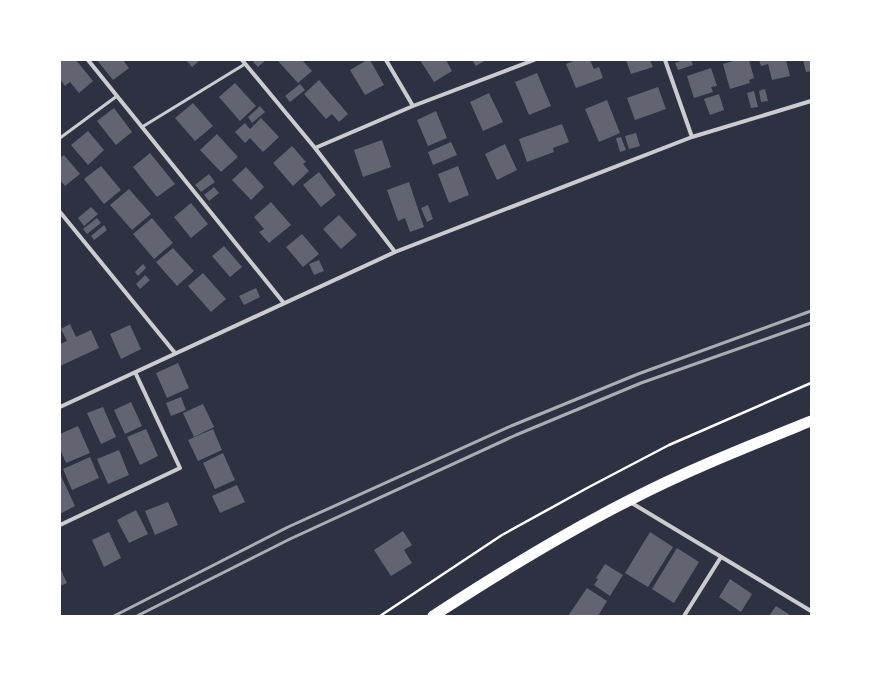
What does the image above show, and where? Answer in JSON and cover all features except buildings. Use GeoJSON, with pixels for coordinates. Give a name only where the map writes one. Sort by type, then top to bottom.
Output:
{"type":"FeatureCollection","features":[{"type":"Feature","properties":{"kind":"highway"},"geometry":{"type":"LineString","coordinates":[[433,616],[575,529],[628,500],[713,460],[811,421]]}},
{"type":"Feature","properties":{"kind":"street"},"geometry":{"type":"LineString","coordinates":[[88,60],[283,302]]}},
{"type":"Feature","properties":{"kind":"street"},"geometry":{"type":"LineString","coordinates":[[386,60],[413,106]]}},
{"type":"Feature","properties":{"kind":"street"},"geometry":{"type":"LineString","coordinates":[[315,148],[413,106],[523,62],[534,60]]}},
{"type":"Feature","properties":{"kind":"street"},"geometry":{"type":"LineString","coordinates":[[665,60],[692,137]]}},
{"type":"Feature","properties":{"kind":"street"},"geometry":{"type":"LineString","coordinates":[[243,62],[315,148],[395,252]]}},
{"type":"Feature","properties":{"kind":"street"},"geometry":{"type":"LineString","coordinates":[[60,407],[283,302],[395,252],[692,137],[811,101]]}},
{"type":"Feature","properties":{"kind":"street"},"geometry":{"type":"LineString","coordinates":[[60,212],[175,353]]}},
{"type":"Feature","properties":{"kind":"street"},"geometry":{"type":"LineString","coordinates":[[60,525],[180,468],[135,372]]}},
{"type":"Feature","properties":{"kind":"street"},"geometry":{"type":"LineString","coordinates":[[628,500],[811,611]]}},
{"type":"Feature","properties":{"kind":"street"},"geometry":{"type":"LineString","coordinates":[[684,616],[721,557]]}},
{"type":"Feature","properties":{"kind":"lane"},"geometry":{"type":"LineString","coordinates":[[142,127],[243,62]]}},
{"type":"Feature","properties":{"kind":"lane"},"geometry":{"type":"LineString","coordinates":[[60,138],[116,96]]}},
{"type":"Feature","properties":{"kind":"path"},"geometry":{"type":"LineString","coordinates":[[380,616],[502,535],[582,490],[669,446],[811,383]]}},
{"type":"Feature","properties":{"kind":"railway"},"geometry":{"type":"LineString","coordinates":[[114,616],[288,527],[511,426],[638,374],[811,311]]}},
{"type":"Feature","properties":{"kind":"railway"},"geometry":{"type":"LineString","coordinates":[[137,616],[290,539],[516,435],[641,383],[811,323]]}}]}
